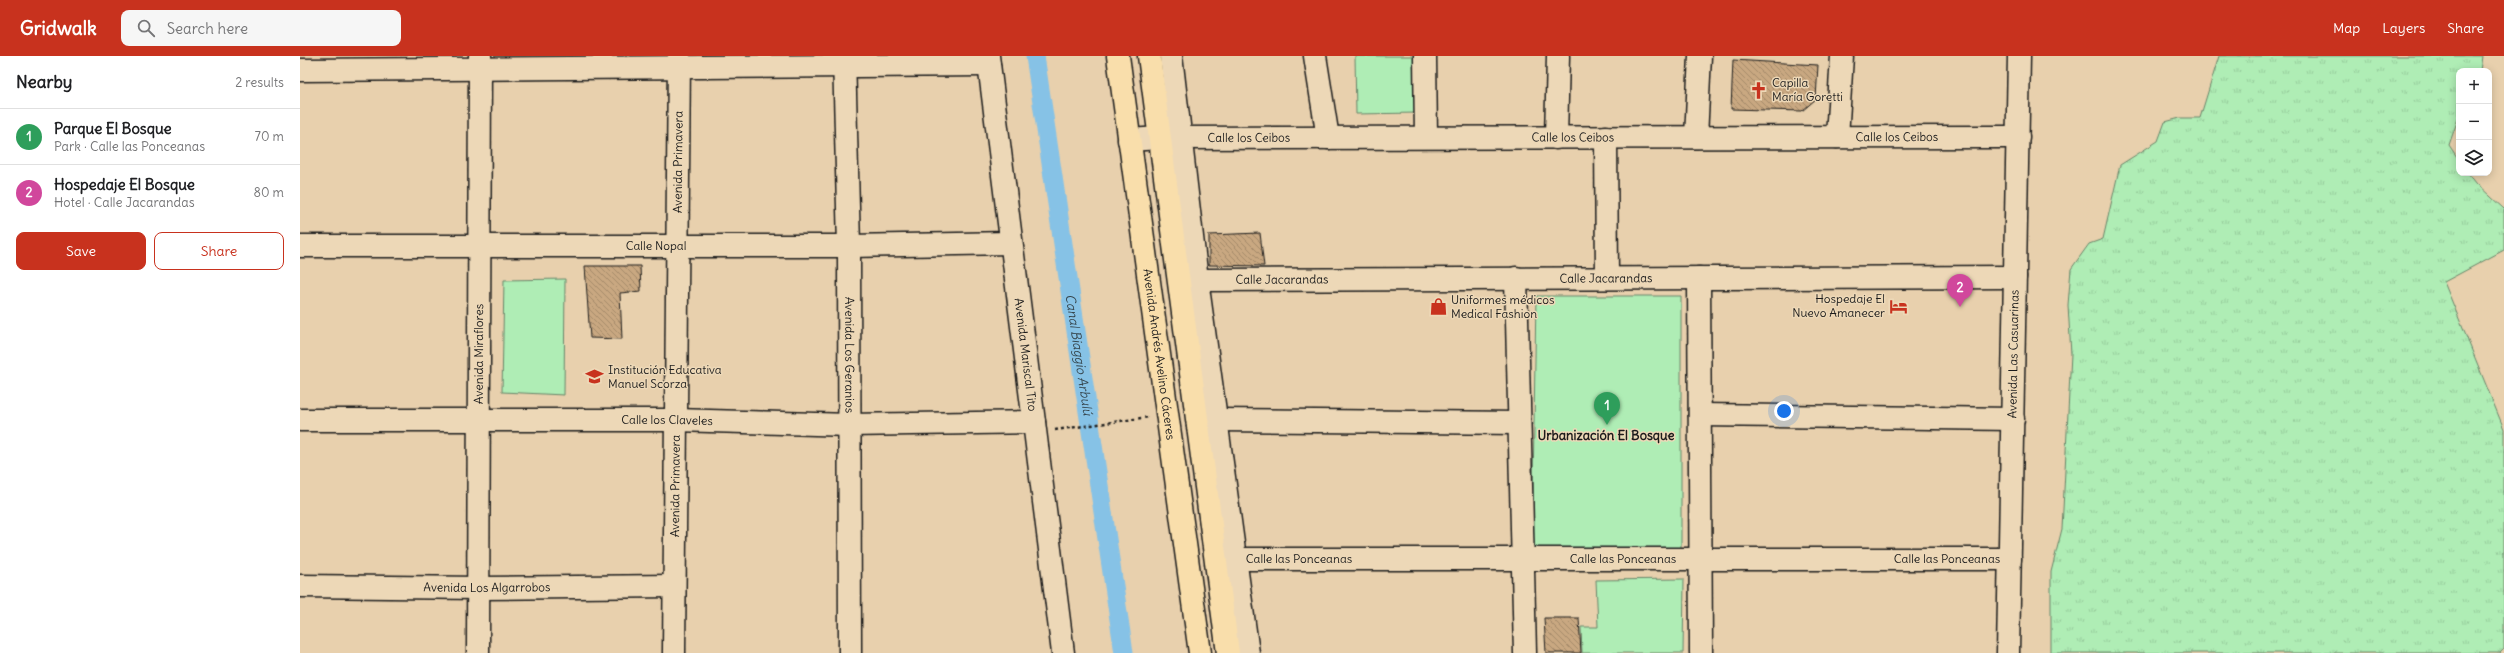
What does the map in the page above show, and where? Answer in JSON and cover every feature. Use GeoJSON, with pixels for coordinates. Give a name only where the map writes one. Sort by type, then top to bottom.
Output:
{"type":"FeatureCollection","features":[{"type":"Feature","properties":{"kind":"highway","name":"Avenida Andrés Avelino Cáceres"},"geometry":{"type":"LineString","coordinates":[[1118,56],[1200,653]]}},
{"type":"Feature","properties":{"kind":"highway"},"geometry":{"type":"LineString","coordinates":[[1149,56],[1228,653]]}},
{"type":"Feature","properties":{"kind":"street"},"geometry":{"type":"LineString","coordinates":[[1171,56],[1182,138],[1197,280],[1248,653]]}},
{"type":"Feature","properties":{"kind":"street"},"geometry":{"type":"LineString","coordinates":[[1315,56],[1328,138]]}},
{"type":"Feature","properties":{"kind":"street"},"geometry":{"type":"LineString","coordinates":[[1425,56],[1426,138]]}},
{"type":"Feature","properties":{"kind":"street"},"geometry":{"type":"LineString","coordinates":[[1556,138],[1558,56]]}},
{"type":"Feature","properties":{"kind":"street"},"geometry":{"type":"LineString","coordinates":[[1696,137],[1700,56]]}},
{"type":"Feature","properties":{"kind":"street"},"geometry":{"type":"LineString","coordinates":[[1838,137],[1842,56]]}},
{"type":"Feature","properties":{"kind":"street","name":"Avenida Las Casuarinas"},"geometry":{"type":"LineString","coordinates":[[2008,653],[2019,56]]}},
{"type":"Feature","properties":{"kind":"street"},"geometry":{"type":"LineString","coordinates":[[300,70],[480,63],[988,60]]}},
{"type":"Feature","properties":{"kind":"street","name":"Avenida Mariscal Tito"},"geometry":{"type":"LineString","coordinates":[[988,60],[1011,243],[1042,426],[1063,653]]}},
{"type":"Feature","properties":{"kind":"street","name":"Avenida Primavera"},"geometry":{"type":"LineString","coordinates":[[674,653],[679,61]]}},
{"type":"Feature","properties":{"kind":"street","name":"Avenida Los Geranios"},"geometry":{"type":"LineString","coordinates":[[844,61],[849,246],[850,653]]}},
{"type":"Feature","properties":{"kind":"street","name":"Avenida Miraflores"},"geometry":{"type":"LineString","coordinates":[[477,651],[480,63]]}},
{"type":"Feature","properties":{"kind":"street","name":"Calle los Ceibos"},"geometry":{"type":"LineString","coordinates":[[1129,140],[1160,138],[2018,137]]}},
{"type":"Feature","properties":{"kind":"street"},"geometry":{"type":"LineString","coordinates":[[1606,138],[1607,278]]}},
{"type":"Feature","properties":{"kind":"street","name":"Calle Nopal"},"geometry":{"type":"LineString","coordinates":[[300,246],[849,246],[1011,243]]}},
{"type":"Feature","properties":{"kind":"street","name":"Calle Jacarandas"},"geometry":{"type":"LineString","coordinates":[[1197,280],[2015,277]]}},
{"type":"Feature","properties":{"kind":"street"},"geometry":{"type":"LineString","coordinates":[[1516,278],[1525,653]]}},
{"type":"Feature","properties":{"kind":"street"},"geometry":{"type":"LineString","coordinates":[[1699,278],[1701,653]]}},
{"type":"Feature","properties":{"kind":"street"},"geometry":{"type":"LineString","coordinates":[[1700,415],[2013,419]]}},
{"type":"Feature","properties":{"kind":"street","name":"Calle los Claveles"},"geometry":{"type":"LineString","coordinates":[[300,420],[676,420],[849,425],[1042,426]]}},
{"type":"Feature","properties":{"kind":"street"},"geometry":{"type":"LineString","coordinates":[[1216,420],[1519,423]]}},
{"type":"Feature","properties":{"kind":"street","name":"Calle las Ponceanas"},"geometry":{"type":"LineString","coordinates":[[1235,559],[2010,559]]}},
{"type":"Feature","properties":{"kind":"street","name":"Avenida Los Algarrobos"},"geometry":{"type":"LineString","coordinates":[[300,586],[478,588],[674,586]]}},
{"type":"Feature","properties":{"kind":"street"},"geometry":{"type":"LineString","coordinates":[[674,653],[679,653]]}},
{"type":"Feature","properties":{"kind":"path"},"geometry":{"type":"LineString","coordinates":[[1042,426],[1063,429],[1167,414]]}},
{"type":"Feature","properties":{"kind":"green space"},"geometry":{"type":"Polygon","coordinates":[[[1355,56],[1415,56],[1417,113],[1356,114],[1355,56]]]}},
{"type":"Feature","properties":{"kind":"green space"},"geometry":{"type":"Polygon","coordinates":[[[2219,56],[2482,56],[2480,68],[2456,68],[2456,125],[2449,145],[2456,156],[2456,176],[2470,176],[2504,209],[2504,250],[2444,282],[2504,429],[2504,649],[2500,653],[2051,653],[2051,572],[2062,529],[2071,354],[2068,305],[2071,269],[2089,244],[2103,239],[2120,165],[2158,141],[2165,122],[2180,118],[2200,118],[2219,56]]]}},
{"type":"Feature","properties":{"kind":"green space"},"geometry":{"type":"Polygon","coordinates":[[[565,279],[564,395],[502,392],[504,280],[565,279]]]}},
{"type":"Feature","properties":{"kind":"green space"},"geometry":{"type":"Polygon","coordinates":[[[1536,296],[1681,296],[1681,557],[1532,553],[1536,296]]]}},
{"type":"Feature","properties":{"kind":"green space"},"geometry":{"type":"Polygon","coordinates":[[[1684,579],[1683,653],[1582,653],[1581,627],[1598,627],[1596,580],[1684,579]]]}},
{"type":"Feature","properties":{"kind":"building"},"geometry":{"type":"Polygon","coordinates":[[[1733,60],[1818,65],[1816,99],[1802,111],[1731,109],[1733,60]]]}},
{"type":"Feature","properties":{"kind":"building"},"geometry":{"type":"Polygon","coordinates":[[[1260,233],[1264,266],[1209,265],[1209,235],[1260,233]]]}},
{"type":"Feature","properties":{"kind":"building"},"geometry":{"type":"Polygon","coordinates":[[[585,266],[640,266],[641,291],[620,293],[622,339],[590,338],[585,266]]]}},
{"type":"Feature","properties":{"kind":"building"},"geometry":{"type":"Polygon","coordinates":[[[1544,618],[1579,618],[1581,653],[1546,653],[1544,618]]]}},
{"type":"Feature","properties":{"kind":"waterway","name":"Canal Biaggio Arbulú"},"geometry":{"type":"LineString","coordinates":[[1035,56],[1124,653]]}},
{"type":"Feature","properties":{"kind":"place","name":"Capilla María Goretti"},"geometry":{"type":"Point","coordinates":[1759,90]}},
{"type":"Feature","properties":{"kind":"place","name":"Hospedaje El Nuevo Amanecer"},"geometry":{"type":"Point","coordinates":[1898,306]}},
{"type":"Feature","properties":{"kind":"place","name":"Uniformes médicos Medical Fashion"},"geometry":{"type":"Point","coordinates":[1438,307]}},
{"type":"Feature","properties":{"kind":"place","name":"Hospedaje El Bosque"},"geometry":{"type":"Point","coordinates":[1960,307]}},
{"type":"Feature","properties":{"kind":"place","name":"Institución Educativa Manuel Scorza"},"geometry":{"type":"Point","coordinates":[595,377]}},
{"type":"Feature","properties":{"kind":"place","name":"Parque El Bosque"},"geometry":{"type":"Point","coordinates":[1607,425]}},
{"type":"Feature","properties":{"kind":"district","name":"Urbanización El Bosque"},"geometry":{"type":"Point","coordinates":[1606,435]}}]}
